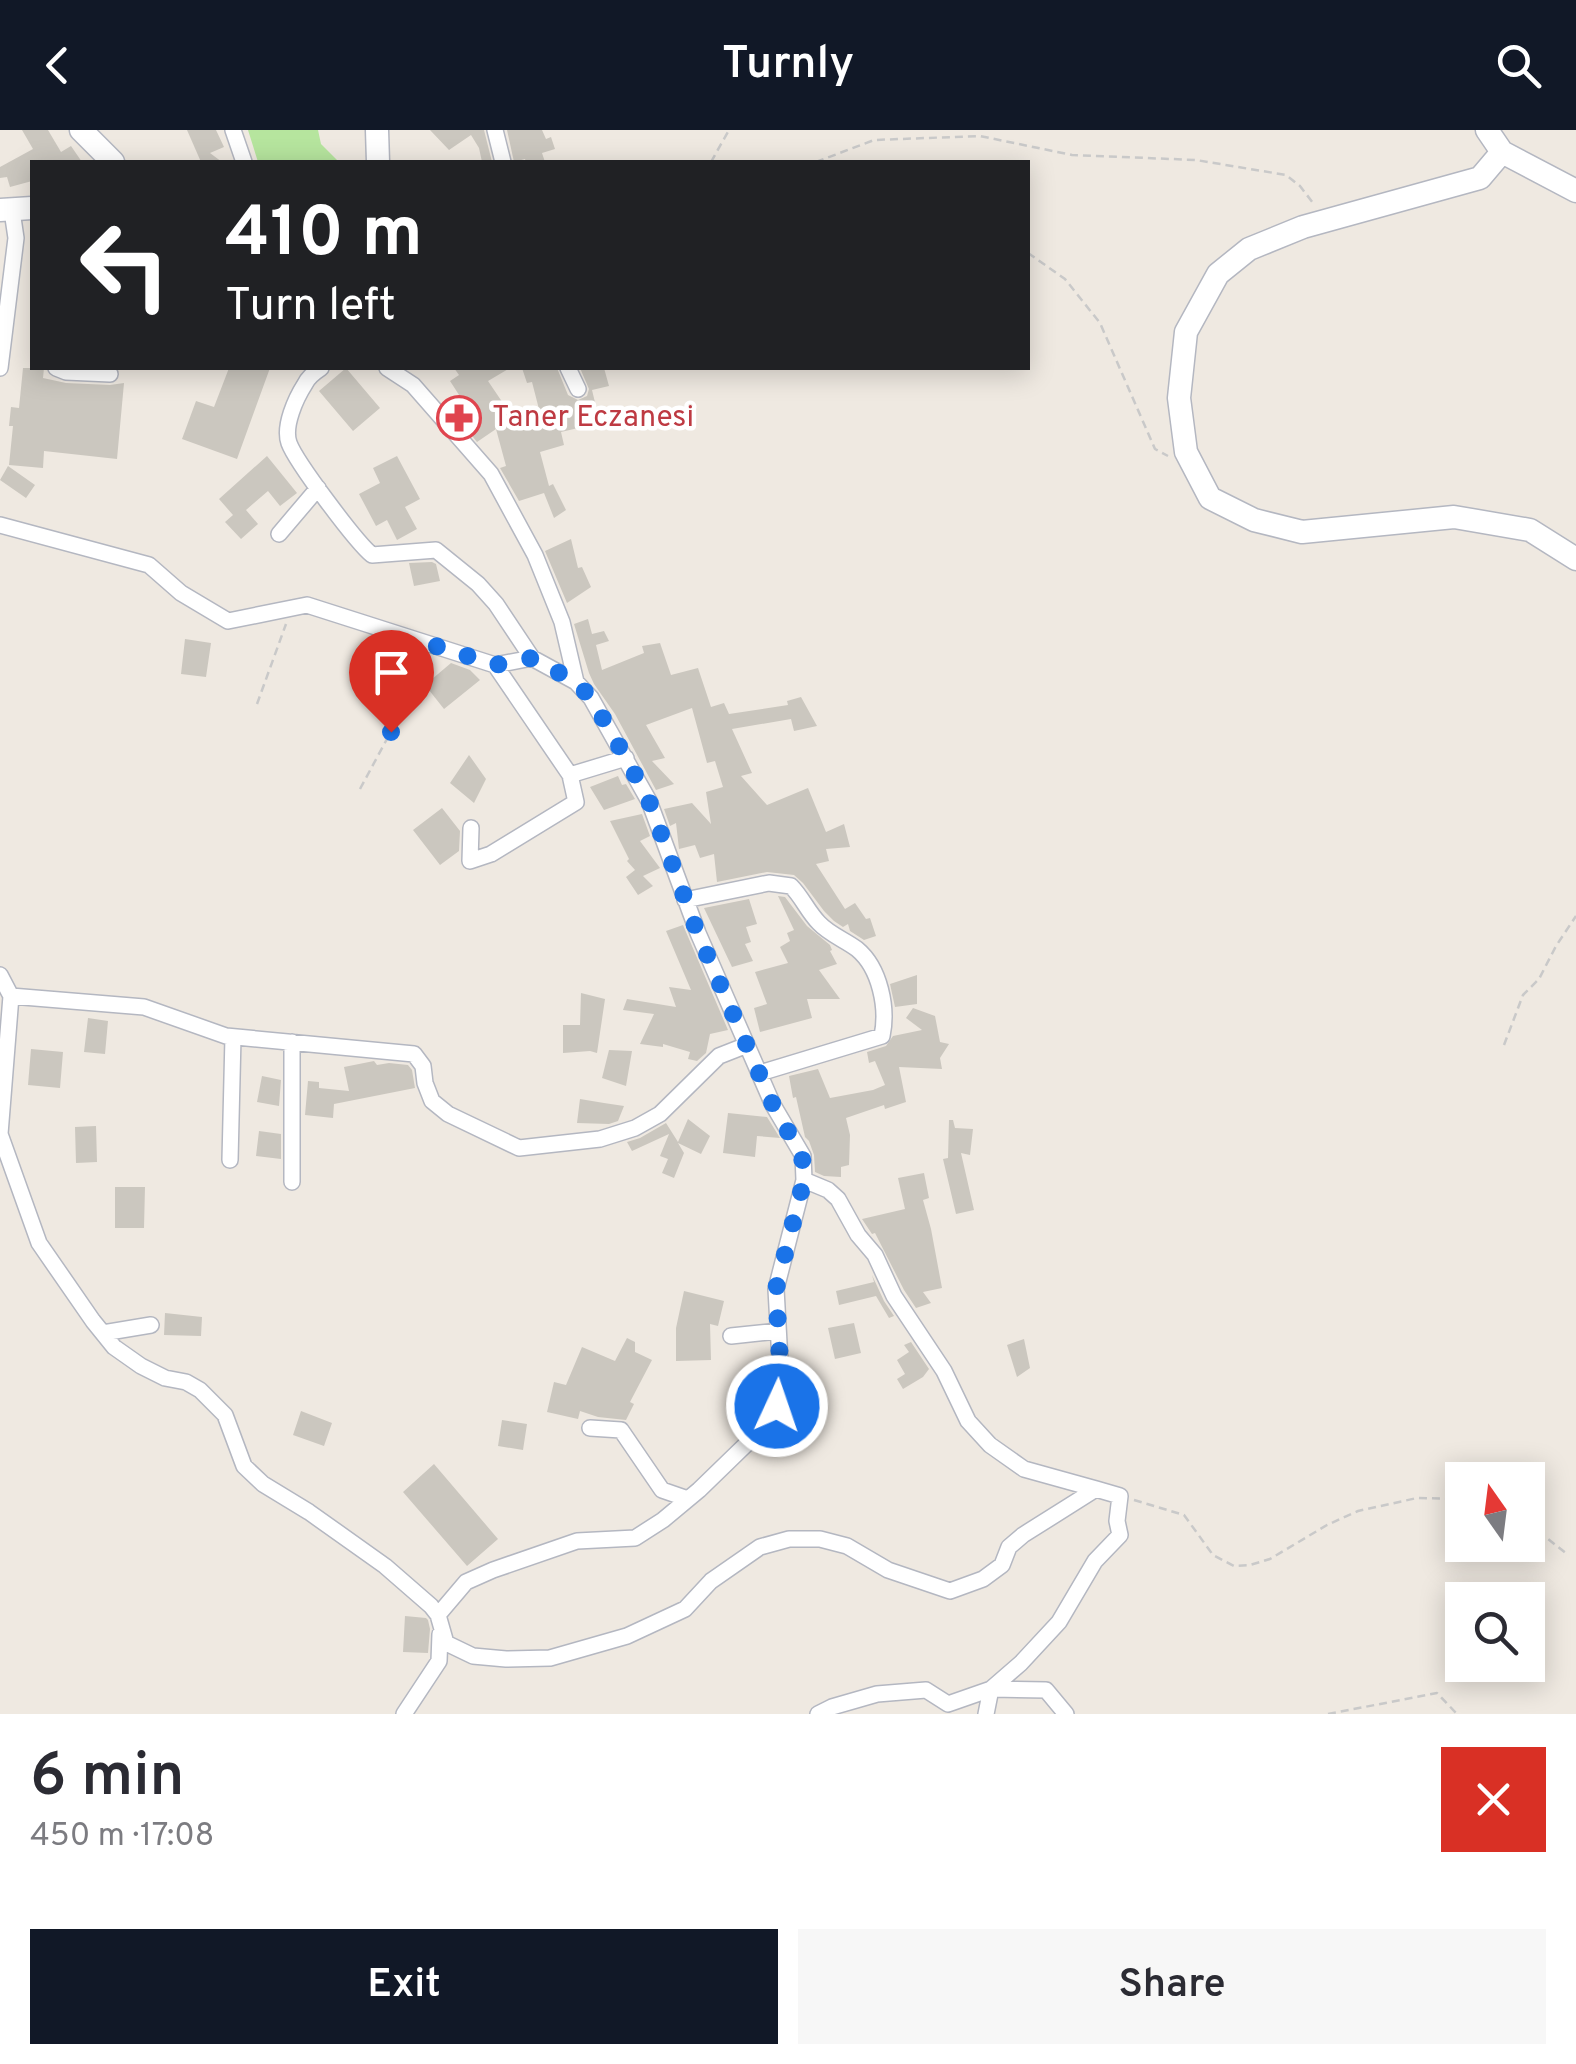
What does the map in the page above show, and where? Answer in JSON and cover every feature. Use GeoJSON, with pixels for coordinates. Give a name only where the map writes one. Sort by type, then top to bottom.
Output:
{"type":"FeatureCollection","features":[{"type":"Feature","properties":{"kind":"street"},"geometry":{"type":"LineString","coordinates":[[81,130],[111,160]]}},
{"type":"Feature","properties":{"kind":"street"},"geometry":{"type":"LineString","coordinates":[[233,130],[243,160]]}},
{"type":"Feature","properties":{"kind":"street"},"geometry":{"type":"LineString","coordinates":[[377,130],[378,160]]}},
{"type":"Feature","properties":{"kind":"street"},"geometry":{"type":"LineString","coordinates":[[495,130],[503,160]]}},
{"type":"Feature","properties":{"kind":"street"},"geometry":{"type":"LineString","coordinates":[[1487,130],[1502,152],[1576,191]]}},
{"type":"Feature","properties":{"kind":"street"},"geometry":{"type":"LineString","coordinates":[[1502,152],[1480,178],[1322,222],[1248,249],[1218,274],[1186,332],[1179,398],[1186,452],[1210,498],[1254,520],[1302,532],[1454,517],[1530,530],[1576,559]]}},
{"type":"Feature","properties":{"kind":"street"},"geometry":{"type":"LineString","coordinates":[[0,368],[6,281],[16,238],[15,210]]}},
{"type":"Feature","properties":{"kind":"street"},"geometry":{"type":"LineString","coordinates":[[16,238],[30,247]]}},
{"type":"Feature","properties":{"kind":"street"},"geometry":{"type":"LineString","coordinates":[[61,370],[110,374]]}},
{"type":"Feature","properties":{"kind":"street"},"geometry":{"type":"LineString","coordinates":[[319,370],[306,381],[288,424],[288,442],[361,546],[372,554],[436,550],[496,604],[532,658],[576,682],[591,698],[649,801],[685,900],[747,1045],[773,1105],[802,1156],[804,1180],[776,1289],[781,1379],[777,1406],[764,1427],[688,1499],[635,1538],[577,1542],[466,1582],[439,1620],[440,1660],[404,1714]]}},
{"type":"Feature","properties":{"kind":"street"},"geometry":{"type":"LineString","coordinates":[[390,370],[413,384],[490,474],[535,555],[562,622],[576,682]]}},
{"type":"Feature","properties":{"kind":"street"},"geometry":{"type":"LineString","coordinates":[[569,370],[578,389]]}},
{"type":"Feature","properties":{"kind":"street"},"geometry":{"type":"LineString","coordinates":[[279,534],[318,488]]}},
{"type":"Feature","properties":{"kind":"street"},"geometry":{"type":"LineString","coordinates":[[0,524],[149,565],[181,593],[228,620],[307,605],[495,665],[532,658]]}},
{"type":"Feature","properties":{"kind":"street"},"geometry":{"type":"LineString","coordinates":[[471,828],[470,862],[491,854],[576,802],[570,775],[495,665]]}},
{"type":"Feature","properties":{"kind":"street"},"geometry":{"type":"LineString","coordinates":[[570,775],[626,758]]}},
{"type":"Feature","properties":{"kind":"street"},"geometry":{"type":"LineString","coordinates":[[685,900],[769,883],[791,886],[821,926],[855,947],[872,967],[882,999],[882,1036],[760,1072]]}},
{"type":"Feature","properties":{"kind":"street"},"geometry":{"type":"LineString","coordinates":[[0,975],[11,996],[0,1134],[39,1243],[114,1347],[141,1366],[200,1390],[224,1415],[244,1466],[264,1484],[385,1566],[439,1620],[446,1642],[473,1656],[550,1658],[628,1636],[685,1609],[711,1581],[760,1547],[789,1539],[820,1539],[847,1546],[888,1570],[950,1591],[984,1580],[1002,1564],[1009,1547],[1023,1535],[1096,1489]]}},
{"type":"Feature","properties":{"kind":"street"},"geometry":{"type":"LineString","coordinates":[[11,996],[144,1007],[233,1037],[414,1054],[424,1066],[432,1101],[448,1114],[519,1148],[600,1139],[635,1128],[660,1114],[719,1056],[747,1045]]}},
{"type":"Feature","properties":{"kind":"street"},"geometry":{"type":"LineString","coordinates":[[230,1160],[233,1037]]}},
{"type":"Feature","properties":{"kind":"street"},"geometry":{"type":"LineString","coordinates":[[292,1042],[292,1182]]}},
{"type":"Feature","properties":{"kind":"street"},"geometry":{"type":"LineString","coordinates":[[804,1180],[838,1199],[875,1256],[894,1296],[944,1371],[968,1421],[990,1445],[1024,1469],[1120,1496],[1116,1522],[1120,1535],[1095,1561],[1058,1622],[1021,1664],[991,1689],[986,1714]]}},
{"type":"Feature","properties":{"kind":"street"},"geometry":{"type":"LineString","coordinates":[[103,1333],[151,1325]]}},
{"type":"Feature","properties":{"kind":"street"},"geometry":{"type":"LineString","coordinates":[[731,1336],[778,1331]]}},
{"type":"Feature","properties":{"kind":"street"},"geometry":{"type":"LineString","coordinates":[[590,1428],[621,1430],[662,1490],[688,1499]]}},
{"type":"Feature","properties":{"kind":"street"},"geometry":{"type":"LineString","coordinates":[[818,1714],[877,1694],[926,1690],[948,1704],[991,1689],[1046,1690],[1066,1714]]}},
{"type":"Feature","properties":{"kind":"path"},"geometry":{"type":"LineString","coordinates":[[712,160],[729,130]]}},
{"type":"Feature","properties":{"kind":"path"},"geometry":{"type":"LineString","coordinates":[[821,160],[874,140],[980,136],[1072,155],[1196,160],[1286,174],[1312,200],[1322,222]]}},
{"type":"Feature","properties":{"kind":"path"},"geometry":{"type":"LineString","coordinates":[[1030,254],[1064,279],[1100,323],[1155,448],[1168,456]]}},
{"type":"Feature","properties":{"kind":"path"},"geometry":{"type":"LineString","coordinates":[[257,704],[292,608]]}},
{"type":"Feature","properties":{"kind":"path"},"geometry":{"type":"LineString","coordinates":[[360,788],[437,646]]}},
{"type":"Feature","properties":{"kind":"path"},"geometry":{"type":"LineString","coordinates":[[1504,1045],[1522,996],[1540,979],[1576,916]]}},
{"type":"Feature","properties":{"kind":"path"},"geometry":{"type":"LineString","coordinates":[[1120,1496],[1184,1515],[1213,1555],[1234,1566],[1270,1559],[1327,1524],[1358,1511],[1416,1498],[1445,1499]]}},
{"type":"Feature","properties":{"kind":"path"},"geometry":{"type":"LineString","coordinates":[[1545,1537],[1566,1554]]}},
{"type":"Feature","properties":{"kind":"path"},"geometry":{"type":"LineString","coordinates":[[1328,1714],[1437,1693],[1457,1714]]}},
{"type":"Feature","properties":{"kind":"green space"},"geometry":{"type":"Polygon","coordinates":[[[248,130],[318,130],[321,144],[337,160],[257,160],[248,130]]]}},
{"type":"Feature","properties":{"kind":"building"},"geometry":{"type":"Polygon","coordinates":[[[22,130],[48,130],[61,152],[71,146],[81,160],[30,160],[30,182],[10,187],[7,177],[0,178],[0,167],[33,149],[22,130]]]}},
{"type":"Feature","properties":{"kind":"building"},"geometry":{"type":"Polygon","coordinates":[[[187,130],[216,130],[224,147],[210,153],[219,160],[200,160],[187,130]]]}},
{"type":"Feature","properties":{"kind":"building"},"geometry":{"type":"Polygon","coordinates":[[[430,130],[484,130],[492,160],[482,160],[471,135],[449,150],[430,130]]]}},
{"type":"Feature","properties":{"kind":"building"},"geometry":{"type":"Polygon","coordinates":[[[507,130],[542,130],[546,139],[551,137],[555,149],[542,153],[544,160],[514,160],[507,130]]]}},
{"type":"Feature","properties":{"kind":"building"},"geometry":{"type":"Polygon","coordinates":[[[23,368],[44,370],[43,378],[66,383],[124,383],[117,459],[44,451],[43,468],[9,465],[11,407],[19,408],[23,368]]]}},
{"type":"Feature","properties":{"kind":"building"},"geometry":{"type":"Polygon","coordinates":[[[228,370],[269,370],[237,459],[182,439],[196,401],[214,407],[228,370]]]}},
{"type":"Feature","properties":{"kind":"building"},"geometry":{"type":"Polygon","coordinates":[[[348,370],[380,408],[353,431],[319,391],[348,370]]]}},
{"type":"Feature","properties":{"kind":"building"},"geometry":{"type":"Polygon","coordinates":[[[455,370],[507,370],[488,381],[517,424],[541,417],[532,382],[527,383],[523,370],[558,370],[568,395],[578,400],[587,396],[589,389],[581,370],[605,370],[609,386],[592,390],[600,423],[561,432],[564,445],[540,452],[549,486],[553,484],[566,510],[554,518],[544,493],[519,501],[500,468],[506,466],[496,429],[477,442],[451,410],[463,401],[450,381],[459,375],[455,370]]]}},
{"type":"Feature","properties":{"kind":"building"},"geometry":{"type":"Polygon","coordinates":[[[267,456],[297,493],[280,506],[268,491],[246,510],[258,524],[241,539],[225,522],[233,515],[219,499],[267,456]]]}},
{"type":"Feature","properties":{"kind":"building"},"geometry":{"type":"Polygon","coordinates":[[[397,456],[420,499],[405,507],[417,529],[397,540],[387,520],[376,526],[359,494],[380,483],[373,468],[397,456]]]}},
{"type":"Feature","properties":{"kind":"building"},"geometry":{"type":"Polygon","coordinates":[[[8,466],[35,485],[26,498],[0,480],[8,466]]]}},
{"type":"Feature","properties":{"kind":"building"},"geometry":{"type":"Polygon","coordinates":[[[571,539],[578,568],[582,567],[591,587],[567,603],[545,551],[571,539]]]}},
{"type":"Feature","properties":{"kind":"building"},"geometry":{"type":"Polygon","coordinates":[[[432,562],[440,581],[414,586],[409,563],[432,562]]]}},
{"type":"Feature","properties":{"kind":"building"},"geometry":{"type":"Polygon","coordinates":[[[588,619],[592,634],[604,631],[609,641],[596,645],[602,670],[644,653],[642,646],[660,643],[671,675],[698,668],[711,707],[724,703],[729,714],[788,705],[787,701],[801,697],[817,726],[794,731],[791,719],[732,729],[752,773],[741,776],[767,805],[808,788],[826,832],[844,824],[850,847],[826,849],[829,861],[816,864],[845,909],[855,903],[866,919],[870,918],[876,936],[864,940],[850,931],[848,924],[843,927],[834,921],[794,875],[767,872],[717,882],[714,854],[700,858],[695,845],[679,849],[676,823],[670,826],[664,809],[692,803],[711,824],[706,792],[723,787],[715,761],[707,763],[692,708],[646,725],[665,758],[652,761],[674,784],[656,790],[589,673],[574,624],[588,619]]]}},
{"type":"Feature","properties":{"kind":"building"},"geometry":{"type":"Polygon","coordinates":[[[185,639],[211,643],[206,677],[181,674],[185,639]]]}},
{"type":"Feature","properties":{"kind":"building"},"geometry":{"type":"Polygon","coordinates":[[[451,663],[470,670],[480,680],[444,709],[425,685],[451,663]]]}},
{"type":"Feature","properties":{"kind":"building"},"geometry":{"type":"Polygon","coordinates":[[[469,755],[486,779],[474,803],[450,783],[469,755]]]}},
{"type":"Feature","properties":{"kind":"building"},"geometry":{"type":"Polygon","coordinates":[[[618,776],[635,799],[604,810],[590,787],[618,776]]]}},
{"type":"Feature","properties":{"kind":"building"},"geometry":{"type":"Polygon","coordinates":[[[442,808],[460,831],[459,851],[440,865],[413,830],[442,808]]]}},
{"type":"Feature","properties":{"kind":"building"},"geometry":{"type":"Polygon","coordinates":[[[642,814],[650,836],[640,841],[660,868],[643,876],[653,886],[638,895],[626,877],[635,870],[627,861],[610,821],[642,814]]]}},
{"type":"Feature","properties":{"kind":"building"},"geometry":{"type":"Polygon","coordinates":[[[778,896],[785,897],[807,926],[830,945],[837,964],[819,970],[840,999],[807,999],[812,1018],[760,1032],[754,1008],[767,1004],[755,972],[788,963],[780,947],[790,941],[787,933],[794,930],[778,896]]]}},
{"type":"Feature","properties":{"kind":"building"},"geometry":{"type":"Polygon","coordinates":[[[749,899],[757,924],[746,927],[751,942],[745,944],[753,961],[732,967],[704,908],[749,899]]]}},
{"type":"Feature","properties":{"kind":"building"},"geometry":{"type":"Polygon","coordinates":[[[683,925],[728,1030],[710,1034],[706,1053],[697,1061],[688,1059],[690,1052],[663,1044],[640,1044],[654,1014],[623,1010],[627,999],[676,1007],[669,987],[691,990],[666,931],[683,925]]]}},
{"type":"Feature","properties":{"kind":"building"},"geometry":{"type":"Polygon","coordinates":[[[917,975],[917,1004],[895,1007],[890,984],[917,975]]]}},
{"type":"Feature","properties":{"kind":"building"},"geometry":{"type":"Polygon","coordinates":[[[581,993],[605,999],[597,1053],[563,1053],[563,1025],[580,1025],[581,993]]]}},
{"type":"Feature","properties":{"kind":"building"},"geometry":{"type":"Polygon","coordinates":[[[913,1008],[935,1016],[940,1042],[949,1044],[940,1058],[942,1069],[899,1067],[906,1102],[846,1118],[849,1165],[841,1167],[841,1177],[815,1172],[814,1155],[805,1137],[789,1076],[818,1069],[830,1098],[885,1085],[875,1061],[869,1063],[867,1052],[886,1046],[893,1036],[922,1030],[906,1018],[913,1008]]]}},
{"type":"Feature","properties":{"kind":"building"},"geometry":{"type":"Polygon","coordinates":[[[88,1018],[108,1021],[105,1054],[84,1052],[88,1018]]]}},
{"type":"Feature","properties":{"kind":"building"},"geometry":{"type":"Polygon","coordinates":[[[31,1049],[63,1052],[60,1088],[28,1085],[31,1049]]]}},
{"type":"Feature","properties":{"kind":"building"},"geometry":{"type":"Polygon","coordinates":[[[609,1050],[632,1051],[626,1086],[602,1078],[609,1050]]]}},
{"type":"Feature","properties":{"kind":"building"},"geometry":{"type":"Polygon","coordinates":[[[374,1061],[377,1065],[408,1065],[415,1088],[334,1104],[333,1118],[305,1115],[308,1081],[319,1082],[319,1088],[349,1091],[344,1067],[374,1061]]]}},
{"type":"Feature","properties":{"kind":"building"},"geometry":{"type":"Polygon","coordinates":[[[262,1076],[281,1080],[279,1106],[257,1102],[262,1076]]]}},
{"type":"Feature","properties":{"kind":"building"},"geometry":{"type":"Polygon","coordinates":[[[580,1099],[624,1106],[618,1121],[577,1123],[580,1099]]]}},
{"type":"Feature","properties":{"kind":"building"},"geometry":{"type":"Polygon","coordinates":[[[728,1113],[767,1117],[780,1138],[757,1136],[755,1157],[723,1153],[728,1113]]]}},
{"type":"Feature","properties":{"kind":"building"},"geometry":{"type":"Polygon","coordinates":[[[688,1119],[710,1136],[701,1154],[678,1143],[684,1153],[674,1178],[662,1173],[668,1159],[660,1156],[669,1134],[632,1151],[627,1142],[666,1123],[678,1142],[688,1119]]]}},
{"type":"Feature","properties":{"kind":"building"},"geometry":{"type":"Polygon","coordinates":[[[949,1120],[953,1120],[955,1128],[973,1129],[970,1155],[961,1153],[974,1210],[956,1214],[943,1159],[948,1158],[949,1120]]]}},
{"type":"Feature","properties":{"kind":"building"},"geometry":{"type":"Polygon","coordinates":[[[96,1126],[97,1162],[76,1163],[75,1127],[96,1126]]]}},
{"type":"Feature","properties":{"kind":"building"},"geometry":{"type":"Polygon","coordinates":[[[259,1131],[281,1134],[281,1159],[256,1156],[259,1131]]]}},
{"type":"Feature","properties":{"kind":"building"},"geometry":{"type":"Polygon","coordinates":[[[924,1173],[929,1198],[923,1200],[942,1288],[923,1292],[931,1303],[916,1308],[875,1233],[862,1219],[905,1209],[898,1178],[924,1173]]]}},
{"type":"Feature","properties":{"kind":"building"},"geometry":{"type":"Polygon","coordinates":[[[115,1187],[145,1187],[144,1228],[115,1228],[115,1187]]]}},
{"type":"Feature","properties":{"kind":"building"},"geometry":{"type":"Polygon","coordinates":[[[872,1275],[894,1316],[889,1318],[876,1296],[839,1305],[836,1291],[874,1282],[872,1275]]]}},
{"type":"Feature","properties":{"kind":"building"},"geometry":{"type":"Polygon","coordinates":[[[684,1291],[724,1301],[718,1326],[710,1324],[711,1360],[676,1361],[676,1328],[684,1291]]]}},
{"type":"Feature","properties":{"kind":"building"},"geometry":{"type":"Polygon","coordinates":[[[165,1313],[202,1317],[201,1336],[164,1335],[165,1313]]]}},
{"type":"Feature","properties":{"kind":"building"},"geometry":{"type":"Polygon","coordinates":[[[854,1323],[861,1353],[835,1359],[828,1328],[854,1323]]]}},
{"type":"Feature","properties":{"kind":"building"},"geometry":{"type":"Polygon","coordinates":[[[627,1338],[635,1342],[635,1352],[652,1360],[630,1402],[634,1404],[626,1420],[580,1411],[578,1419],[547,1412],[554,1382],[566,1385],[582,1347],[615,1361],[627,1338]]]}},
{"type":"Feature","properties":{"kind":"building"},"geometry":{"type":"Polygon","coordinates":[[[1024,1339],[1030,1368],[1017,1377],[1007,1345],[1024,1339]]]}},
{"type":"Feature","properties":{"kind":"building"},"geometry":{"type":"Polygon","coordinates":[[[911,1342],[929,1369],[903,1389],[897,1379],[905,1374],[897,1360],[909,1352],[904,1345],[911,1342]]]}},
{"type":"Feature","properties":{"kind":"building"},"geometry":{"type":"Polygon","coordinates":[[[301,1411],[332,1423],[324,1446],[293,1435],[301,1411]]]}},
{"type":"Feature","properties":{"kind":"building"},"geometry":{"type":"Polygon","coordinates":[[[502,1420],[527,1424],[523,1450],[498,1446],[502,1420]]]}},
{"type":"Feature","properties":{"kind":"building"},"geometry":{"type":"Polygon","coordinates":[[[434,1464],[498,1539],[467,1566],[403,1492],[434,1464]]]}},
{"type":"Feature","properties":{"kind":"building"},"geometry":{"type":"Polygon","coordinates":[[[405,1616],[428,1620],[428,1653],[403,1652],[405,1616]]]}},
{"type":"Feature","properties":{"kind":"place","name":"Taner Eczanesi"},"geometry":{"type":"Point","coordinates":[459,418]}},
{"type":"Feature","properties":{"kind":"route"},"geometry":{"type":"LineString","coordinates":[[391,732],[437,646],[495,665],[532,658],[576,682],[609,728],[649,801],[698,934],[773,1105],[802,1156],[804,1180],[776,1289],[781,1379],[777,1406]]}}]}
